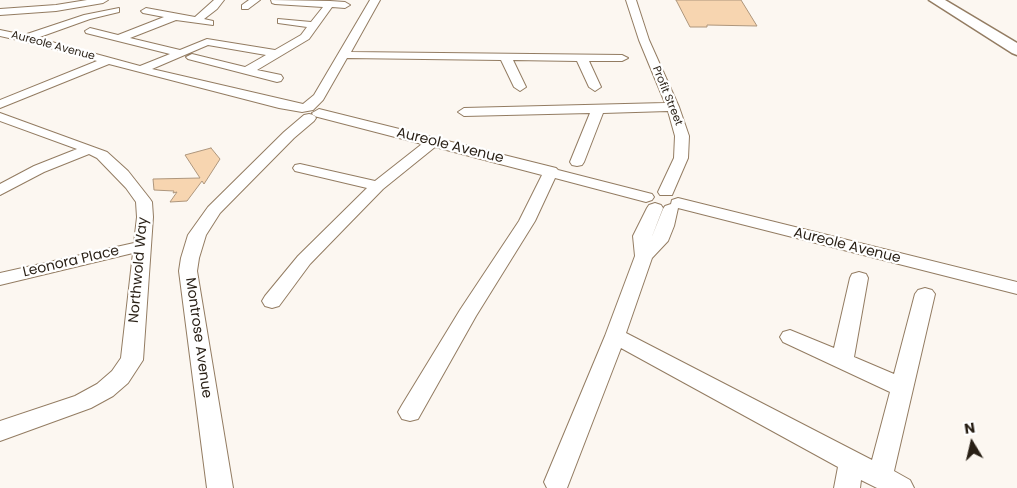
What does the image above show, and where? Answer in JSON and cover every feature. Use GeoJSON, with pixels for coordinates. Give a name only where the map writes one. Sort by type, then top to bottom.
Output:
{"type":"FeatureCollection","features":[{"type":"Feature","properties":{"kind":"main road"},"geometry":{"type":"LineString","coordinates":[[936,0],[1017,50]]}},
{"type":"Feature","properties":{"kind":"main road"},"geometry":{"type":"LineString","coordinates":[[955,0],[1017,37]]}},
{"type":"Feature","properties":{"kind":"street"},"geometry":{"type":"LineString","coordinates":[[0,12],[56,8],[103,0]]}},
{"type":"Feature","properties":{"kind":"street"},"geometry":{"type":"LineString","coordinates":[[42,42],[87,28],[114,14],[122,0]]}},
{"type":"Feature","properties":{"kind":"street"},"geometry":{"type":"LineString","coordinates":[[196,21],[214,7],[219,0]]}},
{"type":"Feature","properties":{"kind":"street"},"geometry":{"type":"LineString","coordinates":[[245,6],[255,0]]}},
{"type":"Feature","properties":{"kind":"street","name":"Montrose Avenue"},"geometry":{"type":"LineString","coordinates":[[220,488],[188,271],[197,235],[214,210],[307,113],[375,0]]}},
{"type":"Feature","properties":{"kind":"street","name":"Profit Street"},"geometry":{"type":"LineString","coordinates":[[615,336],[644,256],[659,241],[666,226],[663,202],[681,158],[682,136],[673,107],[644,40],[630,0]]}},
{"type":"Feature","properties":{"kind":"street"},"geometry":{"type":"LineString","coordinates":[[275,1],[345,5]]}},
{"type":"Feature","properties":{"kind":"street"},"geometry":{"type":"LineString","coordinates":[[248,70],[304,37],[330,4]]}},
{"type":"Feature","properties":{"kind":"street"},"geometry":{"type":"LineString","coordinates":[[26,38],[116,10]]}},
{"type":"Feature","properties":{"kind":"street"},"geometry":{"type":"LineString","coordinates":[[146,11],[209,23]]}},
{"type":"Feature","properties":{"kind":"street"},"geometry":{"type":"LineString","coordinates":[[119,38],[174,17]]}},
{"type":"Feature","properties":{"kind":"street"},"geometry":{"type":"LineString","coordinates":[[282,21],[314,25]]}},
{"type":"Feature","properties":{"kind":"street"},"geometry":{"type":"LineString","coordinates":[[70,23],[119,38],[180,53]]}},
{"type":"Feature","properties":{"kind":"street","name":"Aureole Avenue"},"geometry":{"type":"LineString","coordinates":[[0,33],[42,42],[107,61],[279,104],[307,113],[342,119],[551,171],[663,202],[1017,288]]}},
{"type":"Feature","properties":{"kind":"street"},"geometry":{"type":"LineString","coordinates":[[141,70],[207,42],[277,54]]}},
{"type":"Feature","properties":{"kind":"street"},"geometry":{"type":"LineString","coordinates":[[343,55],[622,58]]}},
{"type":"Feature","properties":{"kind":"street"},"geometry":{"type":"LineString","coordinates":[[192,57],[277,78]]}},
{"type":"Feature","properties":{"kind":"street"},"geometry":{"type":"LineString","coordinates":[[506,58],[520,87]]}},
{"type":"Feature","properties":{"kind":"street"},"geometry":{"type":"LineString","coordinates":[[582,58],[595,87]]}},
{"type":"Feature","properties":{"kind":"street"},"geometry":{"type":"LineString","coordinates":[[0,104],[107,61]]}},
{"type":"Feature","properties":{"kind":"street"},"geometry":{"type":"LineString","coordinates":[[464,112],[673,107]]}},
{"type":"Feature","properties":{"kind":"street"},"geometry":{"type":"LineString","coordinates":[[577,162],[598,109]]}},
{"type":"Feature","properties":{"kind":"street","name":"Northwold Way"},"geometry":{"type":"LineString","coordinates":[[0,117],[90,148],[102,155],[123,174],[144,202],[145,217],[132,360],[120,377],[105,390],[83,402],[0,432]]}},
{"type":"Feature","properties":{"kind":"street"},"geometry":{"type":"LineString","coordinates":[[272,301],[304,260],[378,186],[433,142]]}},
{"type":"Feature","properties":{"kind":"street"},"geometry":{"type":"LineString","coordinates":[[0,190],[39,169],[90,148]]}},
{"type":"Feature","properties":{"kind":"street"},"geometry":{"type":"LineString","coordinates":[[300,168],[378,186]]}},
{"type":"Feature","properties":{"kind":"street"},"geometry":{"type":"LineString","coordinates":[[410,412],[467,315],[527,221],[551,171]]}},
{"type":"Feature","properties":{"kind":"street","name":"Leonora Place"},"geometry":{"type":"LineString","coordinates":[[0,279],[142,246]]}},
{"type":"Feature","properties":{"kind":"street"},"geometry":{"type":"LineString","coordinates":[[842,360],[859,278]]}},
{"type":"Feature","properties":{"kind":"street"},"geometry":{"type":"LineString","coordinates":[[880,477],[925,294]]}},
{"type":"Feature","properties":{"kind":"street"},"geometry":{"type":"LineString","coordinates":[[557,482],[615,336],[901,488]]}},
{"type":"Feature","properties":{"kind":"street"},"geometry":{"type":"LineString","coordinates":[[790,337],[901,387]]}},
{"type":"Feature","properties":{"kind":"street"},"geometry":{"type":"LineString","coordinates":[[847,488],[852,462]]}},
{"type":"Feature","properties":{"kind":"building"},"geometry":{"type":"Polygon","coordinates":[[[676,0],[741,0],[757,26],[707,25],[707,27],[690,27],[676,0]]]}},
{"type":"Feature","properties":{"kind":"building"},"geometry":{"type":"Polygon","coordinates":[[[211,148],[220,159],[204,184],[202,181],[187,201],[170,202],[177,192],[154,190],[153,179],[200,178],[185,155],[211,148]]]}}]}
